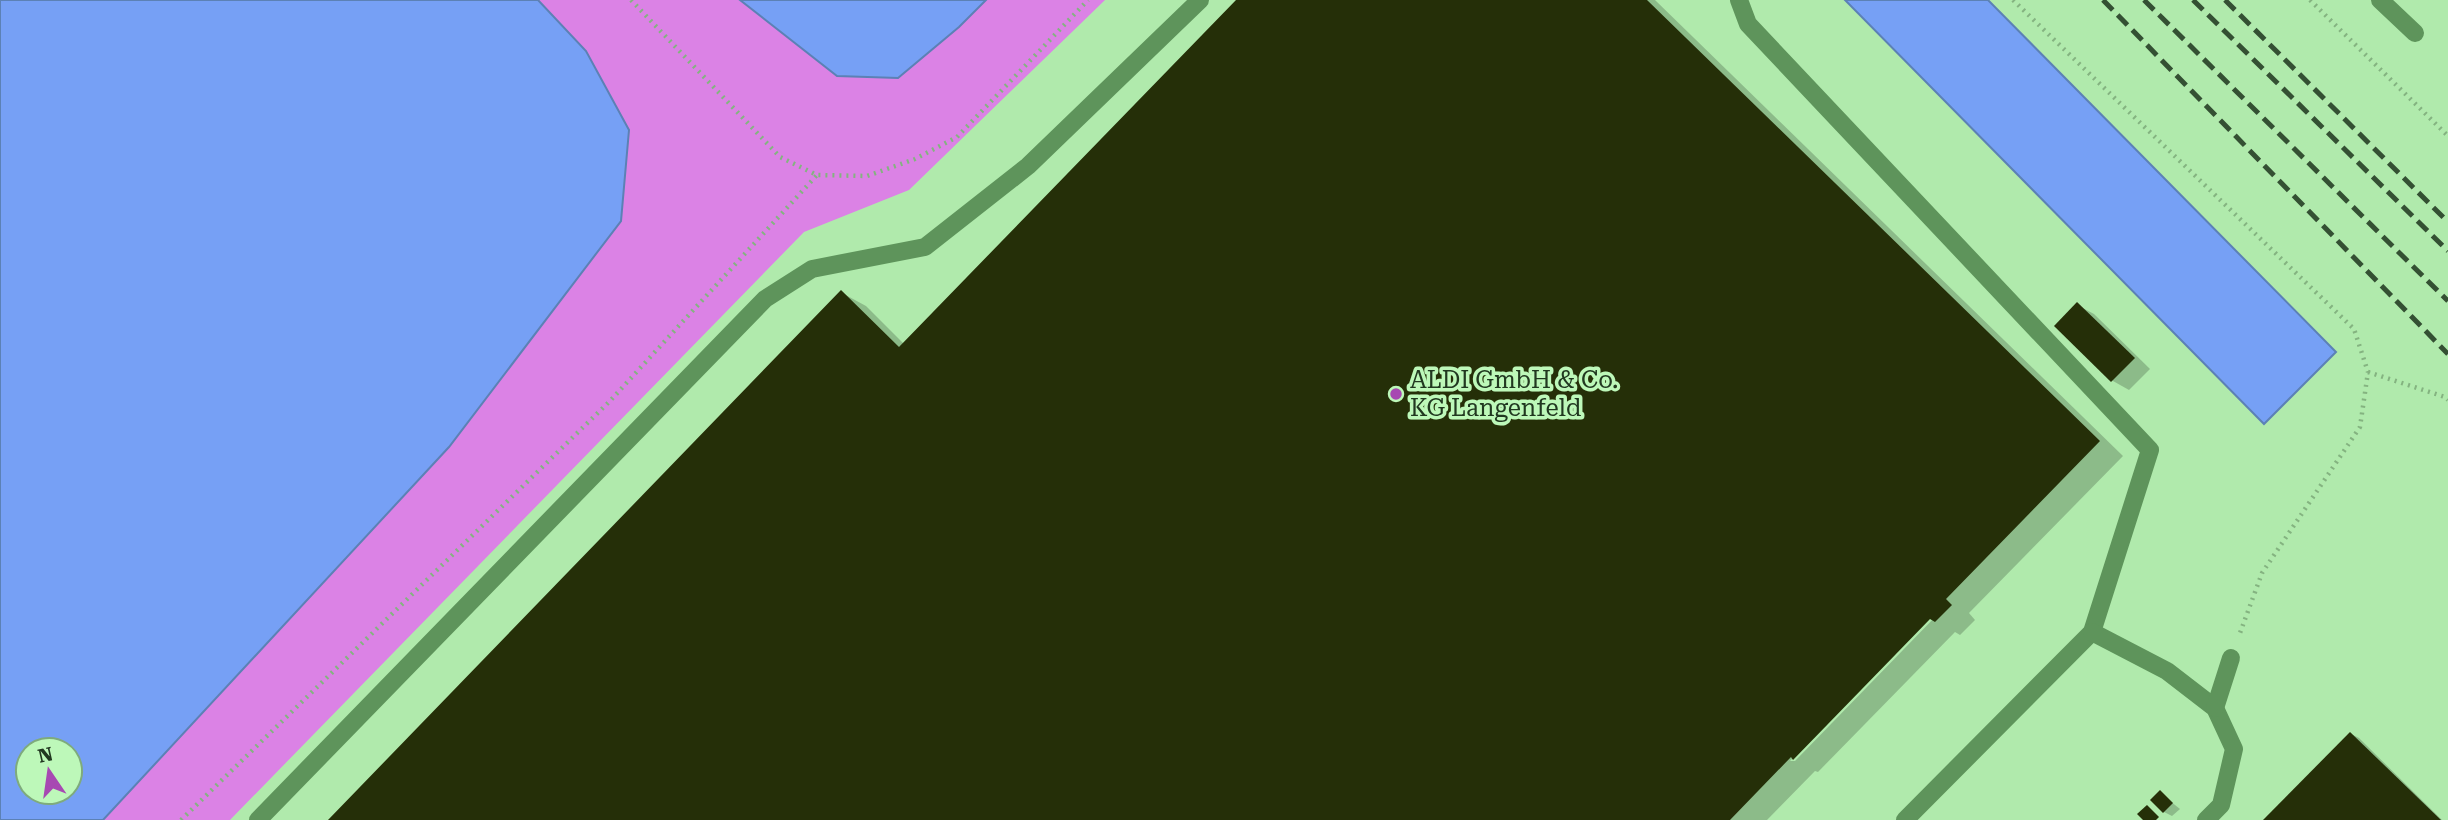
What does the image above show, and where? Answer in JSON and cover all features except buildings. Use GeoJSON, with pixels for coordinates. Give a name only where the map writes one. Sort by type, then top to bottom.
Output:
{"type":"FeatureCollection","features":[{"type":"Feature","properties":{"kind":"lane"},"geometry":{"type":"LineString","coordinates":[[258,820],[765,299],[812,269],[925,247],[1028,166],[1200,0]]}},
{"type":"Feature","properties":{"kind":"lane"},"geometry":{"type":"LineString","coordinates":[[1739,0],[1748,24],[2150,450],[2092,632],[1905,820]]}},
{"type":"Feature","properties":{"kind":"lane"},"geometry":{"type":"LineString","coordinates":[[2380,0],[2415,33]]}},
{"type":"Feature","properties":{"kind":"lane"},"geometry":{"type":"LineString","coordinates":[[2092,632],[2167,671],[2215,708],[2234,749],[2221,805],[2206,820]]}},
{"type":"Feature","properties":{"kind":"lane"},"geometry":{"type":"LineString","coordinates":[[2215,708],[2231,658]]}},
{"type":"Feature","properties":{"kind":"path"},"geometry":{"type":"LineString","coordinates":[[631,0],[780,157],[817,175],[867,176],[915,159],[957,137],[1088,0]]}},
{"type":"Feature","properties":{"kind":"path"},"geometry":{"type":"LineString","coordinates":[[2013,0],[2354,328],[2368,372],[2360,427],[2262,573],[2231,658]]}},
{"type":"Feature","properties":{"kind":"path"},"geometry":{"type":"LineString","coordinates":[[2310,0],[2448,136]]}},
{"type":"Feature","properties":{"kind":"path"},"geometry":{"type":"LineString","coordinates":[[181,820],[610,401],[817,175]]}},
{"type":"Feature","properties":{"kind":"path"},"geometry":{"type":"LineString","coordinates":[[2368,372],[2448,400]]}},
{"type":"Feature","properties":{"kind":"shaded area"},"geometry":{"type":"Polygon","coordinates":[[[538,0],[740,0],[837,76],[959,27],[986,0],[1105,0],[909,190],[804,232],[230,820],[103,820],[449,447],[586,51],[538,0]]]}},
{"type":"Feature","properties":{"kind":"water"},"geometry":{"type":"Polygon","coordinates":[[[0,0],[538,0],[586,51],[629,130],[621,221],[449,447],[103,820],[0,820],[0,0]]]}},
{"type":"Feature","properties":{"kind":"water"},"geometry":{"type":"Polygon","coordinates":[[[740,0],[986,0],[959,27],[898,78],[837,76],[740,0]]]}},
{"type":"Feature","properties":{"kind":"water"},"geometry":{"type":"Polygon","coordinates":[[[1845,0],[1988,0],[2336,352],[2264,424],[1845,0]]]}},
{"type":"Feature","properties":{"kind":"railway"},"geometry":{"type":"LineString","coordinates":[[2103,0],[2448,354]]}},
{"type":"Feature","properties":{"kind":"railway"},"geometry":{"type":"LineString","coordinates":[[2144,0],[2448,301]]}},
{"type":"Feature","properties":{"kind":"railway"},"geometry":{"type":"LineString","coordinates":[[2193,0],[2448,251]]}},
{"type":"Feature","properties":{"kind":"railway"},"geometry":{"type":"LineString","coordinates":[[2225,0],[2448,222]]}},
{"type":"Feature","properties":{"kind":"place","name":"ALDI GmbH & Co. KG Langenfeld"},"geometry":{"type":"Point","coordinates":[1396,394]}}]}
